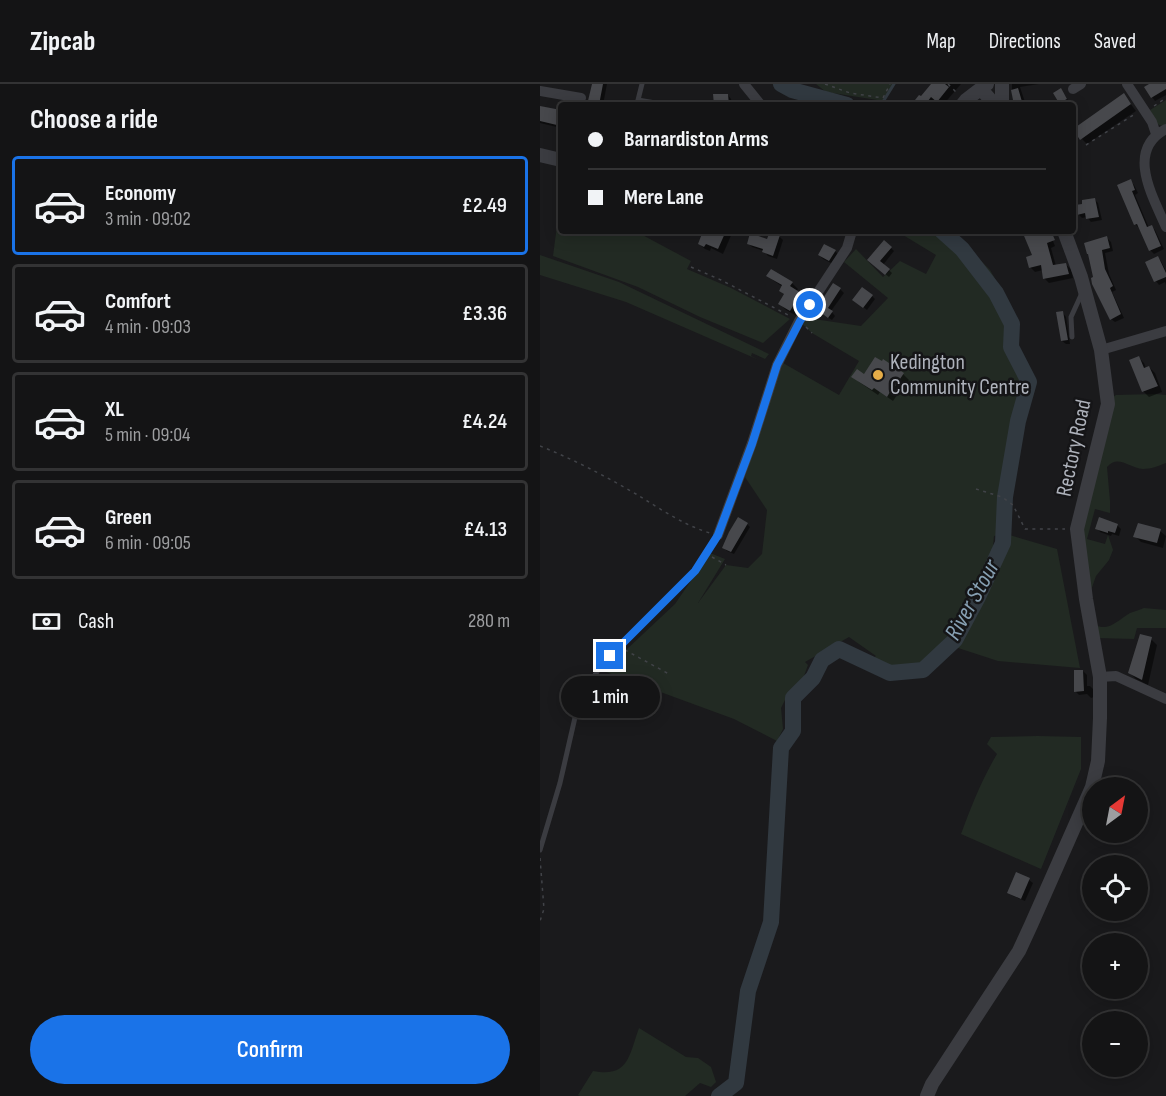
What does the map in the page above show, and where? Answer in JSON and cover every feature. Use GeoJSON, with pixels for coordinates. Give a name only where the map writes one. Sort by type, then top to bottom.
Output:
{"type":"FeatureCollection","features":[{"type":"Feature","properties":{"kind":"street"},"geometry":{"type":"LineString","coordinates":[[744,84],[759,102]]}},
{"type":"Feature","properties":{"kind":"street"},"geometry":{"type":"LineString","coordinates":[[1002,84],[1002,102]]}},
{"type":"Feature","properties":{"kind":"street"},"geometry":{"type":"LineString","coordinates":[[1127,84],[1161,132],[1150,140],[1144,167],[1146,180],[1166,227]]}},
{"type":"Feature","properties":{"kind":"street"},"geometry":{"type":"LineString","coordinates":[[964,102],[984,87],[993,102]]}},
{"type":"Feature","properties":{"kind":"street"},"geometry":{"type":"LineString","coordinates":[[540,91],[581,98]]}},
{"type":"Feature","properties":{"kind":"street"},"geometry":{"type":"LineString","coordinates":[[540,155],[558,159]]}},
{"type":"Feature","properties":{"kind":"street"},"geometry":{"type":"LineString","coordinates":[[718,535],[752,444],[773,374],[785,357],[800,321],[847,248],[851,234]]}},
{"type":"Feature","properties":{"kind":"street","name":"Rectory Road"},"geometry":{"type":"LineString","coordinates":[[927,1096],[932,1084],[970,1024],[1019,951],[1092,787],[1098,761],[1100,678],[1077,530],[1108,404],[1101,350],[1084,289],[1065,234]]}},
{"type":"Feature","properties":{"kind":"street"},"geometry":{"type":"LineString","coordinates":[[1101,350],[1166,331]]}},
{"type":"Feature","properties":{"kind":"street"},"geometry":{"type":"LineString","coordinates":[[1100,678],[1116,676],[1166,699]]}},
{"type":"Feature","properties":{"kind":"lane"},"geometry":{"type":"LineString","coordinates":[[642,84],[638,100],[650,102]]}},
{"type":"Feature","properties":{"kind":"lane"},"geometry":{"type":"LineString","coordinates":[[1072,337],[1071,317],[1084,289]]}},
{"type":"Feature","properties":{"kind":"lane"},"geometry":{"type":"LineString","coordinates":[[540,850],[560,783],[579,700],[602,664],[695,571],[718,535]]}},
{"type":"Feature","properties":{"kind":"path"},"geometry":{"type":"LineString","coordinates":[[825,84],[850,93],[883,98],[890,84]]}},
{"type":"Feature","properties":{"kind":"path"},"geometry":{"type":"LineString","coordinates":[[1086,145],[1166,98]]}},
{"type":"Feature","properties":{"kind":"path"},"geometry":{"type":"LineString","coordinates":[[691,267],[800,321]]}},
{"type":"Feature","properties":{"kind":"path"},"geometry":{"type":"LineString","coordinates":[[540,446],[557,452],[620,484],[694,528],[718,535]]}},
{"type":"Feature","properties":{"kind":"path"},"geometry":{"type":"LineString","coordinates":[[976,489],[1002,497],[1013,505],[1024,529],[1077,530]]}},
{"type":"Feature","properties":{"kind":"path"},"geometry":{"type":"LineString","coordinates":[[707,553],[726,566]]}},
{"type":"Feature","properties":{"kind":"path"},"geometry":{"type":"LineString","coordinates":[[619,647],[669,674]]}},
{"type":"Feature","properties":{"kind":"path"},"geometry":{"type":"LineString","coordinates":[[540,858],[544,909],[540,921]]}},
{"type":"Feature","properties":{"kind":"shaded area"},"geometry":{"type":"Polygon","coordinates":[[[772,84],[791,84],[840,97],[848,102],[809,102],[795,98],[772,84]]]}},
{"type":"Feature","properties":{"kind":"shaded area"},"geometry":{"type":"Polygon","coordinates":[[[816,84],[894,84],[884,101],[826,92],[816,84]]]}},
{"type":"Feature","properties":{"kind":"shaded area"},"geometry":{"type":"Polygon","coordinates":[[[1166,100],[1166,125],[1162,126],[1157,124],[1150,110],[1166,100]]]}},
{"type":"Feature","properties":{"kind":"shaded area"},"geometry":{"type":"Polygon","coordinates":[[[558,218],[558,234],[641,234],[691,261],[687,269],[731,288],[790,319],[763,343],[700,317],[638,287],[553,256],[558,218]]]}},
{"type":"Feature","properties":{"kind":"shaded area"},"geometry":{"type":"Polygon","coordinates":[[[952,234],[990,270],[1006,298],[1014,326],[1016,347],[1030,378],[1031,390],[1021,425],[1006,534],[1057,549],[1080,668],[998,661],[955,647],[962,638],[998,561],[999,544],[1005,534],[994,536],[992,556],[976,586],[966,595],[968,605],[939,653],[923,665],[896,672],[866,663],[876,656],[849,637],[805,662],[808,665],[801,684],[786,698],[781,708],[783,729],[777,741],[734,719],[606,672],[675,604],[710,553],[725,559],[698,603],[726,565],[748,568],[762,554],[767,510],[745,477],[783,363],[839,395],[859,361],[812,333],[799,321],[807,318],[861,326],[888,298],[844,262],[856,249],[883,277],[900,261],[926,274],[936,255],[903,235],[952,234]]]}},
{"type":"Feature","properties":{"kind":"shaded area"},"geometry":{"type":"Polygon","coordinates":[[[540,255],[619,282],[769,354],[765,359],[752,353],[751,356],[759,360],[626,302],[540,275],[540,255]]]}},
{"type":"Feature","properties":{"kind":"shaded area"},"geometry":{"type":"Polygon","coordinates":[[[1116,395],[1166,395],[1166,463],[1143,469],[1115,462],[1107,467],[1110,513],[1095,509],[1087,539],[1105,544],[1108,535],[1113,550],[1109,560],[1096,576],[1089,596],[1079,541],[1111,398],[1116,395]]]}},
{"type":"Feature","properties":{"kind":"shaded area"},"geometry":{"type":"Polygon","coordinates":[[[1144,608],[1166,610],[1166,628],[1137,628],[1134,639],[1097,638],[1095,625],[1109,626],[1130,613],[1144,608]]]}},
{"type":"Feature","properties":{"kind":"shaded area"},"geometry":{"type":"Polygon","coordinates":[[[991,737],[1081,737],[1081,769],[1041,869],[961,834],[997,754],[987,744],[991,737]]]}},
{"type":"Feature","properties":{"kind":"shaded area"},"geometry":{"type":"Polygon","coordinates":[[[639,1028],[686,1057],[698,1058],[711,1067],[716,1082],[711,1087],[700,1083],[685,1096],[578,1095],[593,1071],[605,1072],[621,1068],[630,1055],[639,1028]]]}},
{"type":"Feature","properties":{"kind":"building"},"geometry":{"type":"Polygon","coordinates":[[[592,84],[603,84],[600,102],[588,102],[592,84]]]}},
{"type":"Feature","properties":{"kind":"building"},"geometry":{"type":"Polygon","coordinates":[[[931,84],[945,84],[949,87],[937,102],[931,97],[927,102],[913,102],[919,95],[921,96],[931,84]]]}},
{"type":"Feature","properties":{"kind":"building"},"geometry":{"type":"Polygon","coordinates":[[[1149,84],[1166,84],[1166,89],[1151,98],[1144,87],[1149,84]]]}},
{"type":"Feature","properties":{"kind":"building"},"geometry":{"type":"Polygon","coordinates":[[[1018,88],[1022,102],[1013,102],[1011,90],[1018,88]]]}},
{"type":"Feature","properties":{"kind":"building"},"geometry":{"type":"Polygon","coordinates":[[[1061,88],[1067,99],[1058,102],[1053,93],[1061,88]]]}},
{"type":"Feature","properties":{"kind":"building"},"geometry":{"type":"Polygon","coordinates":[[[1124,93],[1131,104],[1080,140],[1076,134],[1076,127],[1124,93]]]}},
{"type":"Feature","properties":{"kind":"building"},"geometry":{"type":"Polygon","coordinates":[[[713,94],[728,94],[729,102],[714,102],[713,94]]]}},
{"type":"Feature","properties":{"kind":"building"},"geometry":{"type":"Polygon","coordinates":[[[540,106],[558,109],[558,125],[540,121],[540,106]]]}},
{"type":"Feature","properties":{"kind":"building"},"geometry":{"type":"Polygon","coordinates":[[[1131,179],[1135,190],[1132,191],[1147,227],[1152,225],[1161,246],[1149,251],[1137,224],[1134,225],[1117,185],[1131,179]]]}},
{"type":"Feature","properties":{"kind":"building"},"geometry":{"type":"Polygon","coordinates":[[[1095,198],[1099,217],[1086,219],[1085,213],[1077,215],[1076,205],[1082,204],[1082,200],[1095,198]]]}},
{"type":"Feature","properties":{"kind":"building"},"geometry":{"type":"Polygon","coordinates":[[[702,234],[725,234],[718,249],[706,244],[704,247],[698,244],[702,234]]]}},
{"type":"Feature","properties":{"kind":"building"},"geometry":{"type":"Polygon","coordinates":[[[750,234],[767,239],[769,234],[780,235],[773,256],[762,252],[763,249],[747,244],[750,234]]]}},
{"type":"Feature","properties":{"kind":"building"},"geometry":{"type":"Polygon","coordinates":[[[1023,234],[1052,234],[1055,240],[1047,243],[1053,265],[1066,263],[1069,274],[1043,279],[1041,265],[1029,268],[1026,257],[1032,255],[1023,234]]]}},
{"type":"Feature","properties":{"kind":"building"},"geometry":{"type":"Polygon","coordinates":[[[1107,236],[1110,248],[1102,250],[1105,269],[1113,286],[1110,288],[1121,314],[1110,320],[1092,284],[1091,278],[1093,277],[1084,243],[1107,236]]]}},
{"type":"Feature","properties":{"kind":"building"},"geometry":{"type":"Polygon","coordinates":[[[884,240],[892,247],[880,261],[890,269],[885,275],[867,260],[884,240]]]}},
{"type":"Feature","properties":{"kind":"building"},"geometry":{"type":"Polygon","coordinates":[[[824,244],[836,250],[829,261],[818,255],[824,244]]]}},
{"type":"Feature","properties":{"kind":"building"},"geometry":{"type":"Polygon","coordinates":[[[1158,256],[1166,277],[1154,282],[1145,262],[1158,256]]]}},
{"type":"Feature","properties":{"kind":"building"},"geometry":{"type":"Polygon","coordinates":[[[771,269],[793,282],[790,286],[801,293],[790,311],[778,304],[784,294],[779,291],[782,285],[766,276],[771,269]]]}},
{"type":"Feature","properties":{"kind":"building"},"geometry":{"type":"Polygon","coordinates":[[[833,283],[841,288],[828,308],[833,311],[828,318],[816,309],[833,283]]]}},
{"type":"Feature","properties":{"kind":"building"},"geometry":{"type":"Polygon","coordinates":[[[862,287],[873,295],[863,308],[852,300],[862,287]]]}},
{"type":"Feature","properties":{"kind":"building"},"geometry":{"type":"Polygon","coordinates":[[[1063,311],[1068,340],[1061,341],[1056,312],[1063,311]]]}},
{"type":"Feature","properties":{"kind":"building"},"geometry":{"type":"Polygon","coordinates":[[[1139,356],[1144,368],[1149,366],[1158,386],[1142,392],[1129,360],[1139,356]]]}},
{"type":"Feature","properties":{"kind":"building","name":"Kedington Community Centre"},"geometry":{"type":"Polygon","coordinates":[[[875,357],[882,361],[883,359],[904,373],[887,397],[851,377],[857,369],[864,374],[875,357]]]}},
{"type":"Feature","properties":{"kind":"building"},"geometry":{"type":"Polygon","coordinates":[[[738,517],[748,523],[731,552],[722,548],[738,517]]]}},
{"type":"Feature","properties":{"kind":"building"},"geometry":{"type":"Polygon","coordinates":[[[1099,517],[1118,524],[1115,533],[1095,529],[1099,517]]]}},
{"type":"Feature","properties":{"kind":"building"},"geometry":{"type":"Polygon","coordinates":[[[1138,523],[1161,529],[1157,543],[1133,537],[1138,523]]]}},
{"type":"Feature","properties":{"kind":"building"},"geometry":{"type":"Polygon","coordinates":[[[1140,634],[1152,637],[1142,680],[1128,673],[1140,634]]]}},
{"type":"Feature","properties":{"kind":"building"},"geometry":{"type":"Polygon","coordinates":[[[1074,670],[1083,670],[1084,691],[1074,692],[1074,670]]]}},
{"type":"Feature","properties":{"kind":"building"},"geometry":{"type":"Polygon","coordinates":[[[1016,872],[1030,878],[1021,899],[1007,893],[1016,872]]]}},
{"type":"Feature","properties":{"kind":"waterway","name":"River Stour"},"geometry":{"type":"LineString","coordinates":[[781,84],[792,90],[836,102]]}},
{"type":"Feature","properties":{"kind":"waterway"},"geometry":{"type":"LineString","coordinates":[[883,102],[894,84]]}},
{"type":"Feature","properties":{"kind":"waterway","name":"River Stour"},"geometry":{"type":"LineString","coordinates":[[719,1096],[736,1083],[748,991],[771,922],[781,748],[793,731],[793,698],[813,678],[822,660],[839,649],[890,673],[923,670],[955,640],[1003,543],[1005,497],[1018,421],[1029,382],[1011,347],[1012,324],[996,293],[962,249],[945,234]]}},
{"type":"Feature","properties":{"kind":"place","name":"Kedington Community Centre"},"geometry":{"type":"Point","coordinates":[878,375]}},
{"type":"Feature","properties":{"kind":"route"},"geometry":{"type":"LineString","coordinates":[[610,656],[695,571],[718,535],[752,444],[777,365],[810,305]]}}]}
